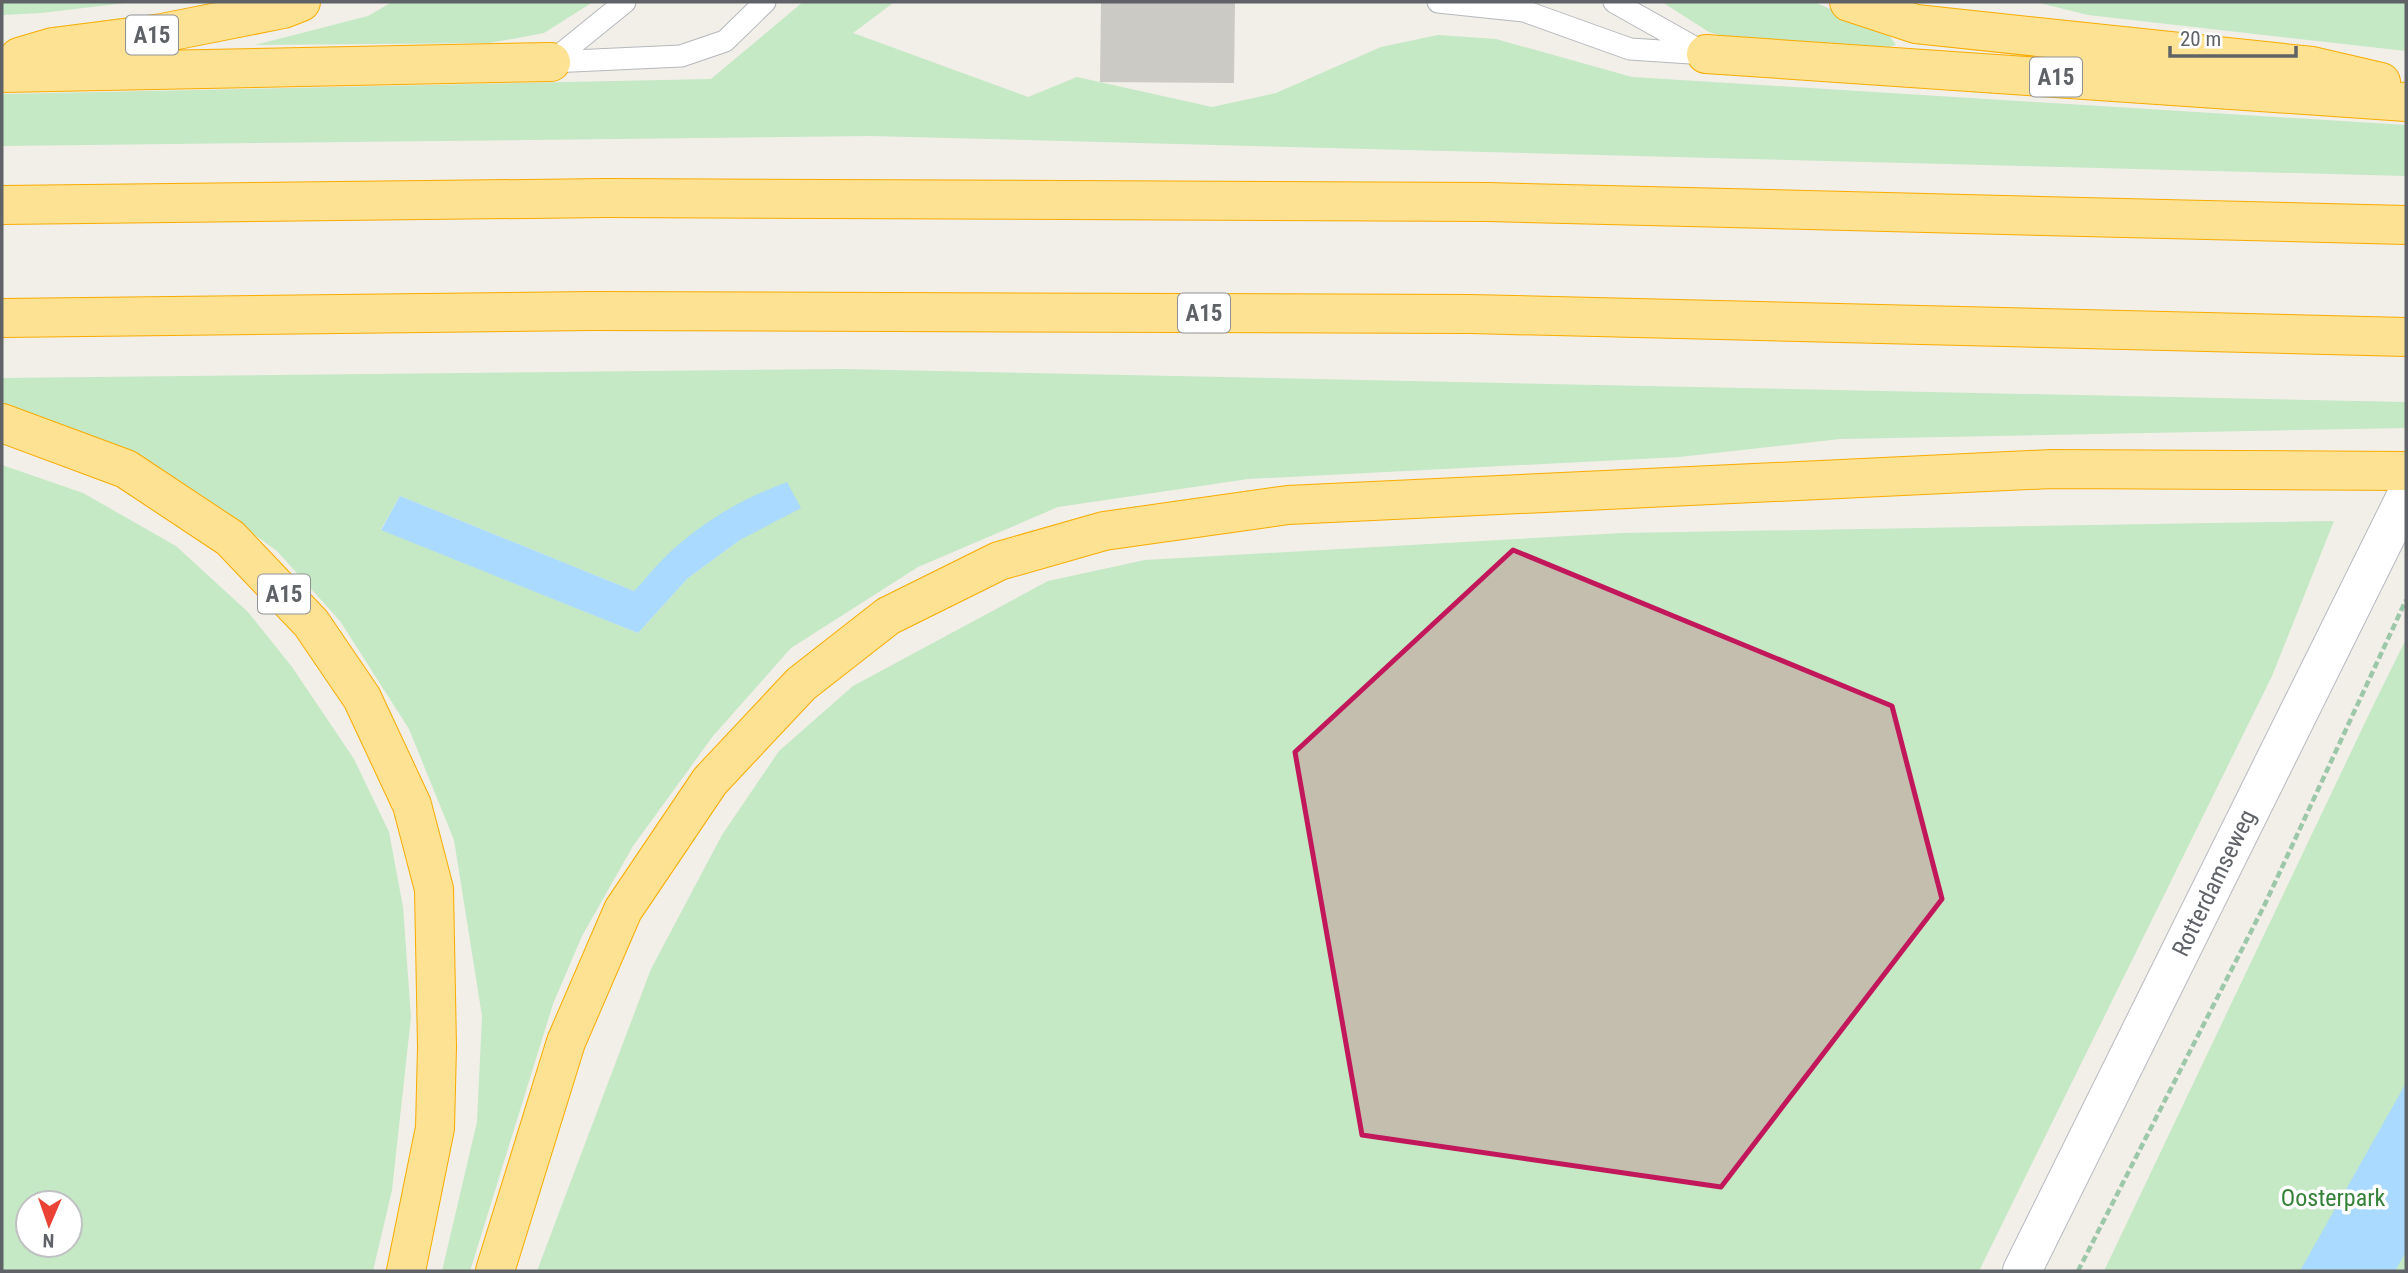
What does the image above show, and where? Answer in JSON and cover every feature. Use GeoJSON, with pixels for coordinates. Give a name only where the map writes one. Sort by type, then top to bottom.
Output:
{"type":"FeatureCollection","features":[{"type":"Feature","properties":{"kind":"highway","name":"A15"},"geometry":{"type":"LineString","coordinates":[[2,62],[52,47],[162,33],[283,9],[301,2]]}},
{"type":"Feature","properties":{"kind":"highway","name":"A15"},"geometry":{"type":"LineString","coordinates":[[1849,2],[1916,23],[1962,30],[2312,65],[2406,88]]}},
{"type":"Feature","properties":{"kind":"highway","name":"A15"},"geometry":{"type":"LineString","coordinates":[[1706,54],[2406,102]]}},
{"type":"Feature","properties":{"kind":"highway","name":"A15"},"geometry":{"type":"LineString","coordinates":[[2,73],[551,62]]}},
{"type":"Feature","properties":{"kind":"highway"},"geometry":{"type":"LineString","coordinates":[[2,205],[592,198],[1488,202],[2406,225]]}},
{"type":"Feature","properties":{"kind":"highway","name":"A15"},"geometry":{"type":"LineString","coordinates":[[2,318],[592,311],[1470,314],[2406,337]]}},
{"type":"Feature","properties":{"kind":"highway","name":"A15"},"geometry":{"type":"LineString","coordinates":[[2,423],[126,469],[230,538],[311,623],[362,698],[412,805],[434,889],[437,1047],[435,1128],[406,1271]]}},
{"type":"Feature","properties":{"kind":"highway"},"geometry":{"type":"LineString","coordinates":[[495,1271],[566,1042],[623,910],[710,781],[801,684],[888,616],[999,561],[1104,531],[1288,505],[2052,469],[2406,471]]}},
{"type":"Feature","properties":{"kind":"main road","name":"Rotterdamseweg"},"geometry":{"type":"LineString","coordinates":[[2022,1271],[2406,496]]}},
{"type":"Feature","properties":{"kind":"lane"},"geometry":{"type":"LineString","coordinates":[[551,62],[625,2]]}},
{"type":"Feature","properties":{"kind":"lane","name":"A15"},"geometry":{"type":"LineString","coordinates":[[551,62],[681,57],[725,41],[765,2]]}},
{"type":"Feature","properties":{"kind":"lane","name":"A15"},"geometry":{"type":"LineString","coordinates":[[1438,2],[1519,6],[1630,49],[1706,54]]}},
{"type":"Feature","properties":{"kind":"lane","name":"A15"},"geometry":{"type":"LineString","coordinates":[[1614,2],[1706,54]]}},
{"type":"Feature","properties":{"kind":"path"},"geometry":{"type":"LineString","coordinates":[[2078,1271],[2265,904],[2406,600]]}},
{"type":"Feature","properties":{"kind":"highlighted area"},"geometry":{"type":"Polygon","coordinates":[[[1513,550],[1892,706],[1942,899],[1721,1187],[1362,1135],[1295,752],[1513,550]]]}},
{"type":"Feature","properties":{"kind":"green space"},"geometry":{"type":"Polygon","coordinates":[[[2,2],[134,2],[2,15],[2,2]]]}},
{"type":"Feature","properties":{"kind":"green space"},"geometry":{"type":"Polygon","coordinates":[[[392,2],[593,2],[544,33],[490,43],[255,45],[368,16],[392,2]]]}},
{"type":"Feature","properties":{"kind":"green space"},"geometry":{"type":"Polygon","coordinates":[[[803,2],[893,3],[853,33],[1028,97],[1077,77],[1212,107],[1276,93],[1381,47],[1438,35],[1496,39],[1632,77],[2406,125],[2406,176],[871,136],[2,146],[2,94],[711,79],[803,2]]]}},
{"type":"Feature","properties":{"kind":"green space"},"geometry":{"type":"Polygon","coordinates":[[[1662,2],[1814,2],[1888,34],[1896,45],[1877,50],[1754,45],[1709,32],[1662,2]]]}},
{"type":"Feature","properties":{"kind":"green space"},"geometry":{"type":"Polygon","coordinates":[[[2036,2],[2406,2],[2406,51],[2088,15],[2036,2]]]}},
{"type":"Feature","properties":{"kind":"green space"},"geometry":{"type":"Polygon","coordinates":[[[843,369],[2406,402],[2406,428],[1840,439],[1679,457],[1248,479],[1058,507],[918,567],[791,648],[713,736],[633,846],[582,936],[553,1004],[470,1271],[442,1271],[477,1122],[482,1016],[454,840],[409,729],[340,621],[277,551],[180,481],[48,419],[2,403],[2,378],[843,369]],[[400,496],[381,529],[638,633],[688,578],[740,540],[634,591],[400,496]]]}},
{"type":"Feature","properties":{"kind":"green space"},"geometry":{"type":"Polygon","coordinates":[[[2,465],[83,493],[176,546],[248,612],[292,667],[354,759],[389,832],[403,907],[411,1017],[392,1190],[373,1271],[2,1271],[2,465]]]}},
{"type":"Feature","properties":{"kind":"green space"},"geometry":{"type":"Polygon","coordinates":[[[2334,521],[2272,676],[1979,1271],[537,1271],[651,969],[722,835],[779,751],[853,686],[1048,581],[1145,560],[1623,533],[2334,521]]]}},
{"type":"Feature","properties":{"kind":"green space","name":"Oosterpark"},"geometry":{"type":"Polygon","coordinates":[[[2406,639],[2406,1271],[2104,1271],[2371,710],[2406,639]]]}},
{"type":"Feature","properties":{"kind":"water"},"geometry":{"type":"Polygon","coordinates":[[[787,482],[801,508],[740,540],[688,578],[638,633],[381,530],[400,496],[634,591],[676,546],[705,524],[753,496],[787,482]]]}},
{"type":"Feature","properties":{"kind":"water"},"geometry":{"type":"Polygon","coordinates":[[[2406,1083],[2406,1252],[2395,1271],[2300,1271],[2406,1083]]]}},
{"type":"Feature","properties":{"kind":"building"},"geometry":{"type":"Polygon","coordinates":[[[1101,2],[1235,2],[1234,83],[1100,82],[1101,2]]]}}]}
